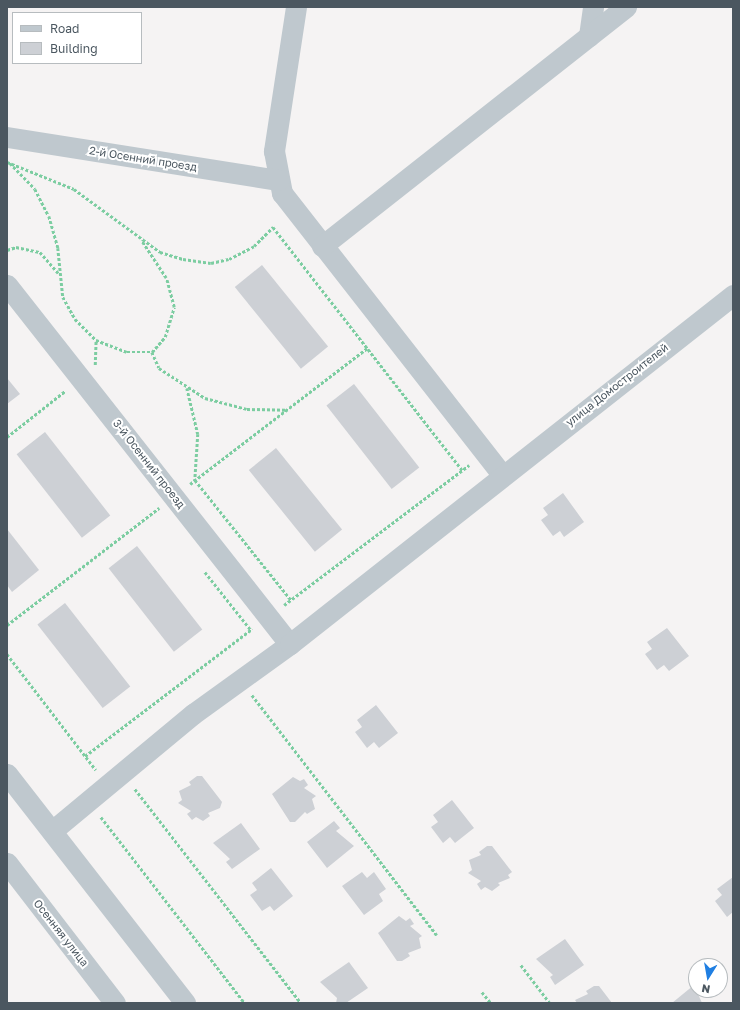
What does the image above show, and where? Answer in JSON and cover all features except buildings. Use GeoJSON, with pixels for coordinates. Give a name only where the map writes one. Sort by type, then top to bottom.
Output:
{"type":"FeatureCollection","features":[{"type":"Feature","properties":{"kind":"street"},"geometry":{"type":"LineString","coordinates":[[296,7],[274,151],[282,193],[502,475]]}},
{"type":"Feature","properties":{"kind":"street"},"geometry":{"type":"LineString","coordinates":[[589,36],[593,7]]}},
{"type":"Feature","properties":{"kind":"street"},"geometry":{"type":"LineString","coordinates":[[322,246],[626,7]]}},
{"type":"Feature","properties":{"kind":"street","name":"2-й Осенний проезд"},"geometry":{"type":"LineString","coordinates":[[7,137],[279,180]]}},
{"type":"Feature","properties":{"kind":"street","name":"3-й Осенний проезд"},"geometry":{"type":"LineString","coordinates":[[7,285],[290,644]]}},
{"type":"Feature","properties":{"kind":"street","name":"улица Домостроителей"},"geometry":{"type":"LineString","coordinates":[[52,831],[193,714],[290,644],[502,475],[733,295]]}},
{"type":"Feature","properties":{"kind":"street"},"geometry":{"type":"LineString","coordinates":[[7,774],[185,1003]]}},
{"type":"Feature","properties":{"kind":"street","name":"Осенняя улица"},"geometry":{"type":"LineString","coordinates":[[7,863],[115,1003]]}},
{"type":"Feature","properties":{"kind":"path"},"geometry":{"type":"LineString","coordinates":[[8,162],[35,189],[49,216],[58,248],[59,274],[63,297],[74,319],[96,340],[127,352],[152,352],[165,337],[174,307],[166,278],[139,238]]}},
{"type":"Feature","properties":{"kind":"path"},"geometry":{"type":"LineString","coordinates":[[8,162],[74,189],[160,252],[211,263],[229,259],[254,246],[273,227],[462,470]]}},
{"type":"Feature","properties":{"kind":"path"},"geometry":{"type":"LineString","coordinates":[[7,250],[16,247],[40,252],[59,274]]}},
{"type":"Feature","properties":{"kind":"path"},"geometry":{"type":"LineString","coordinates":[[7,437],[93,369],[98,357],[96,340]]}},
{"type":"Feature","properties":{"kind":"path"},"geometry":{"type":"LineString","coordinates":[[152,352],[160,368],[187,388],[205,398],[247,409],[286,410]]}},
{"type":"Feature","properties":{"kind":"path"},"geometry":{"type":"LineString","coordinates":[[187,388],[198,434],[195,480],[290,600]]}},
{"type":"Feature","properties":{"kind":"path"},"geometry":{"type":"LineString","coordinates":[[7,654],[115,780],[301,1003]]}},
{"type":"Feature","properties":{"kind":"path"},"geometry":{"type":"LineString","coordinates":[[247,694],[252,695],[437,935]]}},
{"type":"Feature","properties":{"kind":"path"},"geometry":{"type":"LineString","coordinates":[[88,800],[245,1003]]}},
{"type":"Feature","properties":{"kind":"path"},"geometry":{"type":"LineString","coordinates":[[521,965],[550,1003]]}},
{"type":"Feature","properties":{"kind":"path"},"geometry":{"type":"LineString","coordinates":[[482,992],[491,1003]]}}]}
